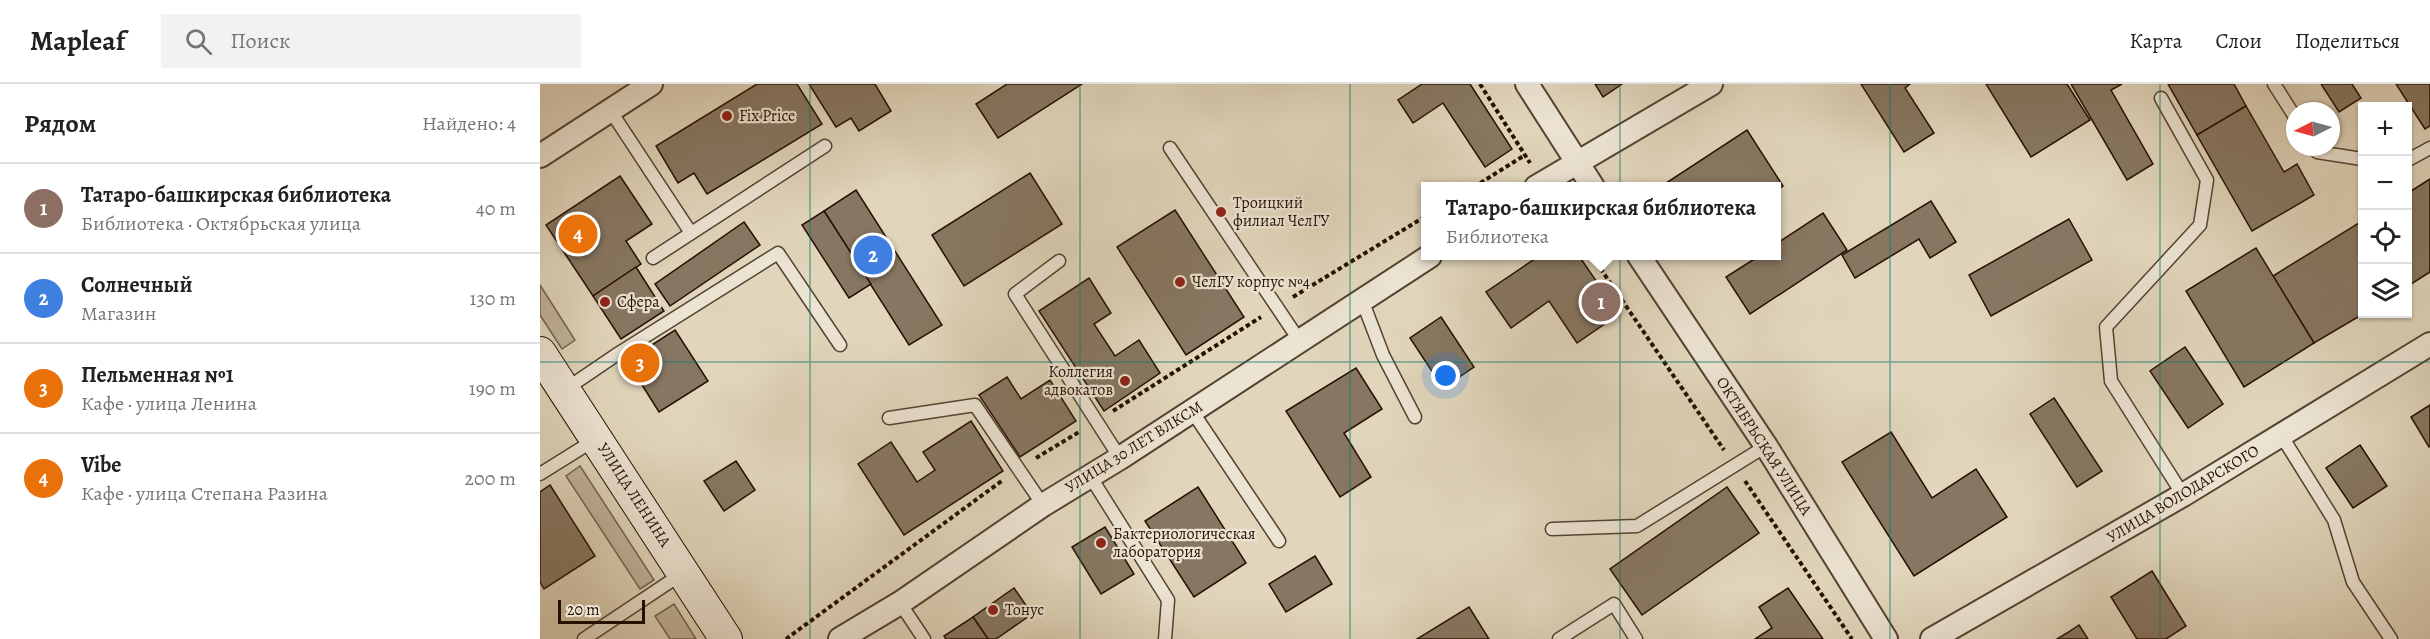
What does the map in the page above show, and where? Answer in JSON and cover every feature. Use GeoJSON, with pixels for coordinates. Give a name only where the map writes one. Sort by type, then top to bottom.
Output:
{"type":"FeatureCollection","features":[{"type":"Feature","properties":{"kind":"street"},"geometry":{"type":"LineString","coordinates":[[540,156],[651,84]]}},
{"type":"Feature","properties":{"kind":"street"},"geometry":{"type":"LineString","coordinates":[[1527,84],[1590,182]]}},
{"type":"Feature","properties":{"kind":"street"},"geometry":{"type":"LineString","coordinates":[[1542,182],[1712,84]]}},
{"type":"Feature","properties":{"kind":"street","name":"УЛИЦА 30 ЛЕТ ВЛКСМ"},"geometry":{"type":"LineString","coordinates":[[840,639],[900,603],[1042,504],[1120,458],[1422,260]]}},
{"type":"Feature","properties":{"kind":"street","name":"ОКТЯБРЬСКАЯ УЛИЦА"},"geometry":{"type":"LineString","coordinates":[[1642,260],[1766,446],[1886,639]]}},
{"type":"Feature","properties":{"kind":"street","name":"УЛИЦА ВОЛОДАРСКОГО"},"geometry":{"type":"LineString","coordinates":[[1932,639],[2183,495],[2430,344]]}},
{"type":"Feature","properties":{"kind":"street","name":"УЛИЦА ЛЕНИНА"},"geometry":{"type":"LineString","coordinates":[[540,352],[726,639]]}},
{"type":"Feature","properties":{"kind":"lane"},"geometry":{"type":"LineString","coordinates":[[2274,84],[2286,103]]}},
{"type":"Feature","properties":{"kind":"lane"},"geometry":{"type":"LineString","coordinates":[[2161,98],[2207,180],[2200,225],[2106,327],[2111,381],[2183,495]]}},
{"type":"Feature","properties":{"kind":"lane"},"geometry":{"type":"LineString","coordinates":[[610,110],[691,233]]}},
{"type":"Feature","properties":{"kind":"lane"},"geometry":{"type":"LineString","coordinates":[[653,258],[825,146]]}},
{"type":"Feature","properties":{"kind":"lane"},"geometry":{"type":"LineString","coordinates":[[1170,148],[1299,340]]}},
{"type":"Feature","properties":{"kind":"lane"},"geometry":{"type":"LineString","coordinates":[[2412,158],[2430,148]]}},
{"type":"Feature","properties":{"kind":"lane"},"geometry":{"type":"LineString","coordinates":[[2340,156],[2358,158]]}},
{"type":"Feature","properties":{"kind":"lane"},"geometry":{"type":"LineString","coordinates":[[565,390],[619,353],[778,254],[840,345]]}},
{"type":"Feature","properties":{"kind":"lane"},"geometry":{"type":"LineString","coordinates":[[1059,261],[1015,294],[1120,458]]}},
{"type":"Feature","properties":{"kind":"lane"},"geometry":{"type":"LineString","coordinates":[[1362,300],[1383,355],[1415,417]]}},
{"type":"Feature","properties":{"kind":"lane"},"geometry":{"type":"LineString","coordinates":[[889,418],[975,405],[1042,504]]}},
{"type":"Feature","properties":{"kind":"lane"},"geometry":{"type":"LineString","coordinates":[[1192,411],[1279,541]]}},
{"type":"Feature","properties":{"kind":"lane"},"geometry":{"type":"LineString","coordinates":[[2281,435],[2334,520],[2353,582],[2391,639]]}},
{"type":"Feature","properties":{"kind":"lane"},"geometry":{"type":"LineString","coordinates":[[540,474],[597,439]]}},
{"type":"Feature","properties":{"kind":"lane"},"geometry":{"type":"LineString","coordinates":[[1552,529],[1637,526],[1766,446]]}},
{"type":"Feature","properties":{"kind":"lane"},"geometry":{"type":"LineString","coordinates":[[1090,476],[1168,600],[1164,639]]}},
{"type":"Feature","properties":{"kind":"lane"},"geometry":{"type":"LineString","coordinates":[[584,639],[683,572]]}},
{"type":"Feature","properties":{"kind":"lane"},"geometry":{"type":"LineString","coordinates":[[900,603],[924,639]]}},
{"type":"Feature","properties":{"kind":"lane"},"geometry":{"type":"LineString","coordinates":[[1559,639],[1614,604],[1636,639]]}},
{"type":"Feature","properties":{"kind":"path"},"geometry":{"type":"LineString","coordinates":[[1480,84],[1525,155],[1538,182]]}},
{"type":"Feature","properties":{"kind":"path"},"geometry":{"type":"LineString","coordinates":[[1481,182],[1525,155]]}},
{"type":"Feature","properties":{"kind":"shaded area"},"geometry":{"type":"Polygon","coordinates":[[[540,285],[575,340],[562,349],[540,315],[540,285]]]}},
{"type":"Feature","properties":{"kind":"shaded area"},"geometry":{"type":"Polygon","coordinates":[[[580,466],[654,580],[640,589],[566,476],[580,466]]]}},
{"type":"Feature","properties":{"kind":"shaded area"},"geometry":{"type":"Polygon","coordinates":[[[674,604],[696,639],[670,639],[655,616],[674,604]]]}},
{"type":"Feature","properties":{"kind":"building"},"geometry":{"type":"Polygon","coordinates":[[[757,84],[797,84],[822,124],[707,194],[694,173],[678,183],[656,146],[757,84]]]}},
{"type":"Feature","properties":{"kind":"building"},"geometry":{"type":"Polygon","coordinates":[[[809,84],[875,84],[891,111],[859,131],[851,118],[836,127],[809,84]]]}},
{"type":"Feature","properties":{"kind":"building"},"geometry":{"type":"Polygon","coordinates":[[[1007,84],[1082,84],[998,138],[976,104],[1007,84]]]}},
{"type":"Feature","properties":{"kind":"building"},"geometry":{"type":"Polygon","coordinates":[[[1422,84],[1470,84],[1512,149],[1485,167],[1443,103],[1413,123],[1398,100],[1422,84]]]}},
{"type":"Feature","properties":{"kind":"building"},"geometry":{"type":"Polygon","coordinates":[[[1595,84],[1622,84],[1603,97],[1595,84]]]}},
{"type":"Feature","properties":{"kind":"building"},"geometry":{"type":"Polygon","coordinates":[[[1861,84],[1910,84],[1905,88],[1934,133],[1904,152],[1861,84]]]}},
{"type":"Feature","properties":{"kind":"building"},"geometry":{"type":"Polygon","coordinates":[[[1986,84],[2067,84],[2090,120],[2031,157],[1986,84]]]}},
{"type":"Feature","properties":{"kind":"building"},"geometry":{"type":"Polygon","coordinates":[[[2071,84],[2122,84],[2111,90],[2153,164],[2127,180],[2071,84]]]}},
{"type":"Feature","properties":{"kind":"building"},"geometry":{"type":"Polygon","coordinates":[[[2168,84],[2234,84],[2246,106],[2197,135],[2168,84]]]}},
{"type":"Feature","properties":{"kind":"building"},"geometry":{"type":"Polygon","coordinates":[[[2321,84],[2352,84],[2361,98],[2340,111],[2340,102],[2333,102],[2321,84]]]}},
{"type":"Feature","properties":{"kind":"building"},"geometry":{"type":"Polygon","coordinates":[[[2396,84],[2430,84],[2430,126],[2425,129],[2412,109],[2412,102],[2408,102],[2396,84]]]}},
{"type":"Feature","properties":{"kind":"building"},"geometry":{"type":"Polygon","coordinates":[[[2246,106],[2284,172],[2297,164],[2314,195],[2252,231],[2197,135],[2246,106]]]}},
{"type":"Feature","properties":{"kind":"building"},"geometry":{"type":"Polygon","coordinates":[[[1747,130],[1780,182],[1668,182],[1747,130]]]}},
{"type":"Feature","properties":{"kind":"building"},"geometry":{"type":"Polygon","coordinates":[[[1030,173],[1062,224],[964,286],[932,235],[1030,173]]]}},
{"type":"Feature","properties":{"kind":"building"},"geometry":{"type":"Polygon","coordinates":[[[620,176],[652,224],[626,241],[641,264],[593,296],[546,225],[620,176]]]}},
{"type":"Feature","properties":{"kind":"building"},"geometry":{"type":"Polygon","coordinates":[[[2430,179],[2430,272],[2412,283],[2412,210],[2412,190],[2430,179]]]}},
{"type":"Feature","properties":{"kind":"building"},"geometry":{"type":"Polygon","coordinates":[[[856,190],[942,325],[909,345],[824,211],[856,190]]]}},
{"type":"Feature","properties":{"kind":"building"},"geometry":{"type":"Polygon","coordinates":[[[1931,201],[1956,242],[1930,258],[1919,239],[1855,278],[1842,255],[1931,201]]]}},
{"type":"Feature","properties":{"kind":"building","name":"ЧелГУ корпус №4"},"geometry":{"type":"Polygon","coordinates":[[[1175,210],[1244,317],[1186,355],[1117,247],[1175,210]]]}},
{"type":"Feature","properties":{"kind":"building"},"geometry":{"type":"Polygon","coordinates":[[[824,211],[871,284],[849,298],[802,225],[824,211]]]}},
{"type":"Feature","properties":{"kind":"building"},"geometry":{"type":"Polygon","coordinates":[[[1823,213],[1847,250],[1750,314],[1726,277],[1753,260],[1781,260],[1781,241],[1823,213]]]}},
{"type":"Feature","properties":{"kind":"building"},"geometry":{"type":"Polygon","coordinates":[[[2069,219],[2092,260],[1991,316],[1969,275],[2069,219]]]}},
{"type":"Feature","properties":{"kind":"building"},"geometry":{"type":"Polygon","coordinates":[[[744,222],[760,245],[670,306],[655,284],[744,222]]]}},
{"type":"Feature","properties":{"kind":"building"},"geometry":{"type":"Polygon","coordinates":[[[2358,223],[2358,317],[2314,343],[2273,276],[2358,223]]]}},
{"type":"Feature","properties":{"kind":"building"},"geometry":{"type":"Polygon","coordinates":[[[2256,248],[2314,343],[2244,387],[2186,291],[2256,248]]]}},
{"type":"Feature","properties":{"kind":"building"},"geometry":{"type":"Polygon","coordinates":[[[1533,260],[1582,260],[1619,314],[1577,343],[1549,301],[1511,328],[1486,292],[1533,260]]]}},
{"type":"Feature","properties":{"kind":"building"},"geometry":{"type":"Polygon","coordinates":[[[636,267],[664,311],[621,339],[593,296],[636,267]]]}},
{"type":"Feature","properties":{"kind":"building"},"geometry":{"type":"Polygon","coordinates":[[[1089,278],[1111,313],[1094,324],[1115,356],[1139,340],[1160,373],[1104,411],[1039,311],[1089,278]]]}},
{"type":"Feature","properties":{"kind":"building"},"geometry":{"type":"Polygon","coordinates":[[[1441,317],[1474,367],[1443,388],[1410,338],[1441,317]]]}},
{"type":"Feature","properties":{"kind":"building"},"geometry":{"type":"Polygon","coordinates":[[[675,330],[708,381],[659,412],[627,361],[675,330]]]}},
{"type":"Feature","properties":{"kind":"building"},"geometry":{"type":"Polygon","coordinates":[[[2185,347],[2223,404],[2188,428],[2150,371],[2185,347]]]}},
{"type":"Feature","properties":{"kind":"building"},"geometry":{"type":"Polygon","coordinates":[[[1356,368],[1382,409],[1344,433],[1371,477],[1340,497],[1286,411],[1356,368]]]}},
{"type":"Feature","properties":{"kind":"building"},"geometry":{"type":"Polygon","coordinates":[[[1007,377],[1021,399],[1050,380],[1076,421],[1020,457],[979,395],[1007,377]]]}},
{"type":"Feature","properties":{"kind":"building"},"geometry":{"type":"Polygon","coordinates":[[[2054,398],[2102,471],[2077,487],[2030,414],[2054,398]]]}},
{"type":"Feature","properties":{"kind":"building"},"geometry":{"type":"Polygon","coordinates":[[[2430,405],[2430,446],[2429,447],[2411,417],[2430,405]]]}},
{"type":"Feature","properties":{"kind":"building"},"geometry":{"type":"Polygon","coordinates":[[[971,421],[1003,471],[904,535],[858,464],[891,442],[917,482],[935,470],[923,452],[971,421]]]}},
{"type":"Feature","properties":{"kind":"building"},"geometry":{"type":"Polygon","coordinates":[[[1891,432],[1932,498],[1976,469],[2007,517],[1914,576],[1842,462],[1891,432]]]}},
{"type":"Feature","properties":{"kind":"building"},"geometry":{"type":"Polygon","coordinates":[[[2360,445],[2387,486],[2353,508],[2326,468],[2360,445]]]}},
{"type":"Feature","properties":{"kind":"building"},"geometry":{"type":"Polygon","coordinates":[[[736,461],[755,490],[724,511],[704,481],[736,461]]]}},
{"type":"Feature","properties":{"kind":"building"},"geometry":{"type":"Polygon","coordinates":[[[550,485],[595,556],[544,589],[540,582],[540,492],[550,485]]]}},
{"type":"Feature","properties":{"kind":"building"},"geometry":{"type":"Polygon","coordinates":[[[1198,487],[1246,563],[1194,597],[1145,521],[1198,487]]]}},
{"type":"Feature","properties":{"kind":"building"},"geometry":{"type":"Polygon","coordinates":[[[1727,487],[1759,533],[1642,615],[1610,569],[1727,487]]]}},
{"type":"Feature","properties":{"kind":"building"},"geometry":{"type":"Polygon","coordinates":[[[1105,527],[1134,574],[1101,594],[1072,547],[1105,527]]]}},
{"type":"Feature","properties":{"kind":"building"},"geometry":{"type":"Polygon","coordinates":[[[1315,556],[1332,584],[1286,612],[1269,584],[1315,556]]]}},
{"type":"Feature","properties":{"kind":"building"},"geometry":{"type":"Polygon","coordinates":[[[2152,571],[2186,626],[2166,639],[2137,639],[2111,597],[2152,571]]]}},
{"type":"Feature","properties":{"kind":"building"},"geometry":{"type":"Polygon","coordinates":[[[1014,588],[1032,614],[996,639],[988,639],[973,617],[1014,588]]]}},
{"type":"Feature","properties":{"kind":"building"},"geometry":{"type":"Polygon","coordinates":[[[1788,588],[1823,639],[1755,639],[1772,628],[1759,607],[1788,588]]]}},
{"type":"Feature","properties":{"kind":"building"},"geometry":{"type":"Polygon","coordinates":[[[1469,607],[1489,639],[1417,639],[1469,607]]]}},
{"type":"Feature","properties":{"kind":"building"},"geometry":{"type":"Polygon","coordinates":[[[973,617],[988,639],[946,639],[944,636],[973,617]]]}},
{"type":"Feature","properties":{"kind":"building"},"geometry":{"type":"Polygon","coordinates":[[[2079,625],[2088,639],[2057,639],[2067,633],[2079,625]]]}},
{"type":"Feature","properties":{"kind":"place","name":"Fix Price"},"geometry":{"type":"Point","coordinates":[727,116]}},
{"type":"Feature","properties":{"kind":"place","name":"Троицкий филиал ЧелГУ"},"geometry":{"type":"Point","coordinates":[1221,212]}},
{"type":"Feature","properties":{"kind":"place","name":"Vibe"},"geometry":{"type":"Point","coordinates":[578,234]}},
{"type":"Feature","properties":{"kind":"place","name":"Солнечный"},"geometry":{"type":"Point","coordinates":[873,255]}},
{"type":"Feature","properties":{"kind":"place","name":"ЧелГУ корпус №4"},"geometry":{"type":"Point","coordinates":[1180,282]}},
{"type":"Feature","properties":{"kind":"place","name":"Сфера"},"geometry":{"type":"Point","coordinates":[605,302]}},
{"type":"Feature","properties":{"kind":"place","name":"Татаро-башкирская библиотека"},"geometry":{"type":"Point","coordinates":[1601,302]}},
{"type":"Feature","properties":{"kind":"place","name":"Пельменная №1"},"geometry":{"type":"Point","coordinates":[640,363]}},
{"type":"Feature","properties":{"kind":"place","name":"Коллегия адвокатов"},"geometry":{"type":"Point","coordinates":[1125,381]}},
{"type":"Feature","properties":{"kind":"place","name":"Бактериологическая лаборатория"},"geometry":{"type":"Point","coordinates":[1101,543]}},
{"type":"Feature","properties":{"kind":"place","name":"Тонус"},"geometry":{"type":"Point","coordinates":[993,610]}}]}
